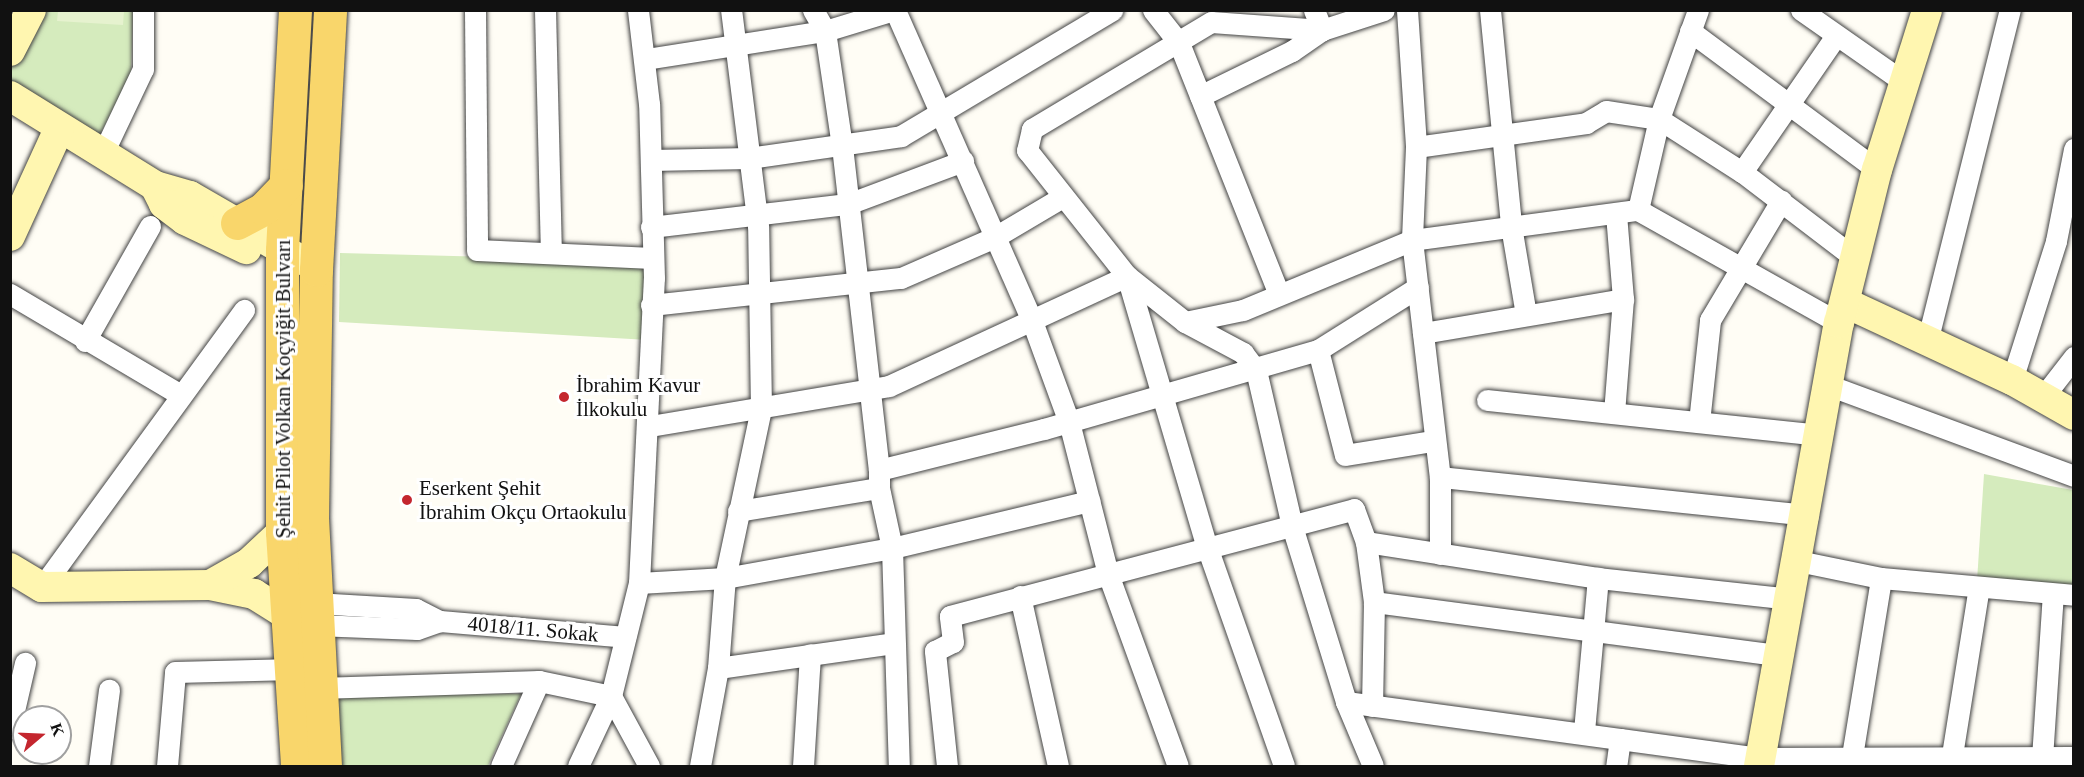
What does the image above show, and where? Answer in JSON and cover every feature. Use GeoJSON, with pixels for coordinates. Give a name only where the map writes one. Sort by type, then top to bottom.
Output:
{"type":"FeatureCollection","features":[{"type":"Feature","properties":{"kind":"main road","name":"Şehit Pilot Volkan Koçyiğit Bulvarı"},"geometry":{"type":"LineString","coordinates":[[295,10],[282,259],[282,532],[307,615],[319,688],[325,766]]}},
{"type":"Feature","properties":{"kind":"main road","name":"Şehit Pilot Volkan Koçyiğit Bulvarı"},"geometry":{"type":"LineString","coordinates":[[297,766],[294,669],[307,615],[316,270],[330,10]]}},
{"type":"Feature","properties":{"kind":"main road"},"geometry":{"type":"LineString","coordinates":[[237,223],[263,208],[286,185]]}},
{"type":"Feature","properties":{"kind":"street"},"geometry":{"type":"LineString","coordinates":[[10,51],[31,10]]}},
{"type":"Feature","properties":{"kind":"street"},"geometry":{"type":"LineString","coordinates":[[104,151],[143,69],[143,10]]}},
{"type":"Feature","properties":{"kind":"street"},"geometry":{"type":"LineString","coordinates":[[475,10],[477,250],[551,250],[653,258]]}},
{"type":"Feature","properties":{"kind":"street"},"geometry":{"type":"LineString","coordinates":[[545,10],[551,250]]}},
{"type":"Feature","properties":{"kind":"street"},"geometry":{"type":"LineString","coordinates":[[579,766],[610,696],[639,583],[650,426],[653,258],[651,160],[645,59],[638,10]]}},
{"type":"Feature","properties":{"kind":"street"},"geometry":{"type":"LineString","coordinates":[[700,766],[718,668],[724,578],[760,409],[762,295],[749,158],[731,10]]}},
{"type":"Feature","properties":{"kind":"street"},"geometry":{"type":"LineString","coordinates":[[813,10],[825,31],[842,146],[879,479],[892,548],[893,643],[899,766]]}},
{"type":"Feature","properties":{"kind":"street"},"geometry":{"type":"LineString","coordinates":[[645,59],[736,48],[825,31],[894,10],[963,161],[1032,321],[1069,422],[1108,574],[1178,766]]}},
{"type":"Feature","properties":{"kind":"street"},"geometry":{"type":"LineString","coordinates":[[651,160],[749,158],[901,136],[1112,10]]}},
{"type":"Feature","properties":{"kind":"street"},"geometry":{"type":"LineString","coordinates":[[1153,10],[1179,43],[1278,292]]}},
{"type":"Feature","properties":{"kind":"street"},"geometry":{"type":"LineString","coordinates":[[1373,766],[1346,702],[1292,526],[1256,370],[1243,353],[1185,322],[1127,276],[1061,198],[1027,150],[1032,129],[1179,43],[1210,16],[1318,20],[1384,10]]}},
{"type":"Feature","properties":{"kind":"street"},"geometry":{"type":"LineString","coordinates":[[1407,10],[1416,147],[1412,240],[1432,441],[1440,477],[1440,554]]}},
{"type":"Feature","properties":{"kind":"street"},"geometry":{"type":"LineString","coordinates":[[1490,10],[1504,135],[1511,226],[1526,315]]}},
{"type":"Feature","properties":{"kind":"street"},"geometry":{"type":"LineString","coordinates":[[1638,210],[1659,119],[1698,10]]}},
{"type":"Feature","properties":{"kind":"street"},"geometry":{"type":"LineString","coordinates":[[1759,762],[1778,655],[1808,515],[1828,386],[1855,258],[1877,170],[1927,10]]}},
{"type":"Feature","properties":{"kind":"street"},"geometry":{"type":"LineString","coordinates":[[1928,338],[2010,10]]}},
{"type":"Feature","properties":{"kind":"street"},"geometry":{"type":"LineString","coordinates":[[1809,13],[1835,37],[1904,82]]}},
{"type":"Feature","properties":{"kind":"street"},"geometry":{"type":"LineString","coordinates":[[1200,96],[1292,51],[1318,20]]}},
{"type":"Feature","properties":{"kind":"street"},"geometry":{"type":"LineString","coordinates":[[1690,31],[1791,103],[1877,170]]}},
{"type":"Feature","properties":{"kind":"street"},"geometry":{"type":"LineString","coordinates":[[1742,172],[1835,37]]}},
{"type":"Feature","properties":{"kind":"street"},"geometry":{"type":"LineString","coordinates":[[14,106],[104,151],[155,186],[190,196],[237,223],[282,259]]}},
{"type":"Feature","properties":{"kind":"street"},"geometry":{"type":"LineString","coordinates":[[1416,147],[1586,123],[1606,111],[1659,119],[1742,172],[1855,258]]}},
{"type":"Feature","properties":{"kind":"street"},"geometry":{"type":"LineString","coordinates":[[10,236],[59,129]]}},
{"type":"Feature","properties":{"kind":"street"},"geometry":{"type":"LineString","coordinates":[[2012,380],[2056,241],[2073,149]]}},
{"type":"Feature","properties":{"kind":"street"},"geometry":{"type":"LineString","coordinates":[[651,227],[848,204],[963,161]]}},
{"type":"Feature","properties":{"kind":"street"},"geometry":{"type":"LineString","coordinates":[[155,186],[164,204],[185,220],[282,259],[316,270]]}},
{"type":"Feature","properties":{"kind":"street"},"geometry":{"type":"LineString","coordinates":[[651,305],[859,287],[901,278],[994,237],[1061,198]]}},
{"type":"Feature","properties":{"kind":"street"},"geometry":{"type":"LineString","coordinates":[[1699,422],[1710,320],[1739,267],[1780,201]]}},
{"type":"Feature","properties":{"kind":"street"},"geometry":{"type":"LineString","coordinates":[[1185,322],[1243,310],[1278,292],[1412,240],[1638,210],[1739,267],[1843,313],[1928,338],[2012,380],[2073,415]]}},
{"type":"Feature","properties":{"kind":"street"},"geometry":{"type":"LineString","coordinates":[[1614,413],[1623,299],[1616,213]]}},
{"type":"Feature","properties":{"kind":"street"},"geometry":{"type":"LineString","coordinates":[[85,341],[150,226]]}},
{"type":"Feature","properties":{"kind":"street"},"geometry":{"type":"LineString","coordinates":[[650,426],[760,409],[870,386],[889,386],[1127,276]]}},
{"type":"Feature","properties":{"kind":"street"},"geometry":{"type":"LineString","coordinates":[[1127,276],[1163,391],[1207,548],[1284,766]]}},
{"type":"Feature","properties":{"kind":"street"},"geometry":{"type":"LineString","coordinates":[[738,511],[879,479],[1163,391],[1256,370],[1318,350],[1418,287]]}},
{"type":"Feature","properties":{"kind":"street"},"geometry":{"type":"LineString","coordinates":[[10,294],[85,341],[179,394]]}},
{"type":"Feature","properties":{"kind":"street"},"geometry":{"type":"LineString","coordinates":[[1423,333],[1623,299]]}},
{"type":"Feature","properties":{"kind":"street"},"geometry":{"type":"LineString","coordinates":[[42,587],[148,447],[179,394],[244,310]]}},
{"type":"Feature","properties":{"kind":"street"},"geometry":{"type":"LineString","coordinates":[[1318,350],[1345,455],[1432,441]]}},
{"type":"Feature","properties":{"kind":"street"},"geometry":{"type":"LineString","coordinates":[[2043,397],[2073,357]]}},
{"type":"Feature","properties":{"kind":"street"},"geometry":{"type":"LineString","coordinates":[[1828,386],[2073,476]]}},
{"type":"Feature","properties":{"kind":"street"},"geometry":{"type":"LineString","coordinates":[[1487,400],[1819,435]]}},
{"type":"Feature","properties":{"kind":"street"},"geometry":{"type":"LineString","coordinates":[[1440,477],[1808,515]]}},
{"type":"Feature","properties":{"kind":"street"},"geometry":{"type":"LineString","coordinates":[[639,583],[724,578],[892,548],[1089,501]]}},
{"type":"Feature","properties":{"kind":"street"},"geometry":{"type":"LineString","coordinates":[[947,766],[935,651],[953,642],[951,616],[1354,509],[1366,542],[1374,602],[1372,706]]}},
{"type":"Feature","properties":{"kind":"street"},"geometry":{"type":"LineString","coordinates":[[210,585],[249,563],[282,532]]}},
{"type":"Feature","properties":{"kind":"street"},"geometry":{"type":"LineString","coordinates":[[1366,542],[1598,578],[1790,599]]}},
{"type":"Feature","properties":{"kind":"street"},"geometry":{"type":"LineString","coordinates":[[1798,561],[1881,578],[2063,595],[2042,758]]}},
{"type":"Feature","properties":{"kind":"street"},"geometry":{"type":"LineString","coordinates":[[10,568],[42,587],[210,585],[254,594],[307,615]]}},
{"type":"Feature","properties":{"kind":"street"},"geometry":{"type":"LineString","coordinates":[[1584,731],[1598,578]]}},
{"type":"Feature","properties":{"kind":"street"},"geometry":{"type":"LineString","coordinates":[[1852,756],[1881,578]]}},
{"type":"Feature","properties":{"kind":"street"},"geometry":{"type":"LineString","coordinates":[[1952,755],[1979,586]]}},
{"type":"Feature","properties":{"kind":"street"},"geometry":{"type":"LineString","coordinates":[[1020,596],[1058,766]]}},
{"type":"Feature","properties":{"kind":"street"},"geometry":{"type":"LineString","coordinates":[[1374,602],[1778,655]]}},
{"type":"Feature","properties":{"kind":"street","name":"4018/11. Sokak"},"geometry":{"type":"LineString","coordinates":[[307,615],[417,629],[440,621],[625,637]]}},
{"type":"Feature","properties":{"kind":"street"},"geometry":{"type":"LineString","coordinates":[[718,668],[893,643]]}},
{"type":"Feature","properties":{"kind":"street"},"geometry":{"type":"LineString","coordinates":[[803,766],[810,654]]}},
{"type":"Feature","properties":{"kind":"street"},"geometry":{"type":"LineString","coordinates":[[10,728],[25,663]]}},
{"type":"Feature","properties":{"kind":"street"},"geometry":{"type":"LineString","coordinates":[[167,766],[176,672],[294,669]]}},
{"type":"Feature","properties":{"kind":"street"},"geometry":{"type":"LineString","coordinates":[[501,766],[539,681]]}},
{"type":"Feature","properties":{"kind":"street"},"geometry":{"type":"LineString","coordinates":[[319,688],[539,681],[610,696],[650,766]]}},
{"type":"Feature","properties":{"kind":"street"},"geometry":{"type":"LineString","coordinates":[[99,766],[109,690]]}},
{"type":"Feature","properties":{"kind":"street"},"geometry":{"type":"LineString","coordinates":[[1346,702],[1584,731],[1759,762],[1852,756],[1878,762],[1952,755],[2073,757]]}},
{"type":"Feature","properties":{"kind":"street"},"geometry":{"type":"LineString","coordinates":[[1616,766],[1620,739]]}},
{"type":"Feature","properties":{"kind":"green space"},"geometry":{"type":"Polygon","coordinates":[[[39,11],[133,11],[131,72],[98,139],[11,82],[10,70],[39,11]]]}},
{"type":"Feature","properties":{"kind":"green space"},"geometry":{"type":"Polygon","coordinates":[[[58,11],[124,11],[123,25],[57,21],[58,11]]]}},
{"type":"Feature","properties":{"kind":"green space"},"geometry":{"type":"Polygon","coordinates":[[[340,253],[645,261],[648,340],[339,322],[340,253]]]}},
{"type":"Feature","properties":{"kind":"green space"},"geometry":{"type":"Polygon","coordinates":[[[1984,474],[2073,490],[2073,590],[1977,581],[1984,474]]]}},
{"type":"Feature","properties":{"kind":"green space"},"geometry":{"type":"Polygon","coordinates":[[[521,694],[488,766],[338,766],[332,695],[521,694]]]}},
{"type":"Feature","properties":{"kind":"place","name":"İbrahim Kavur İlkokulu"},"geometry":{"type":"Point","coordinates":[564,397]}},
{"type":"Feature","properties":{"kind":"place","name":"Eserkent Şehit İbrahim Okçu Ortaokulu"},"geometry":{"type":"Point","coordinates":[407,500]}}]}
